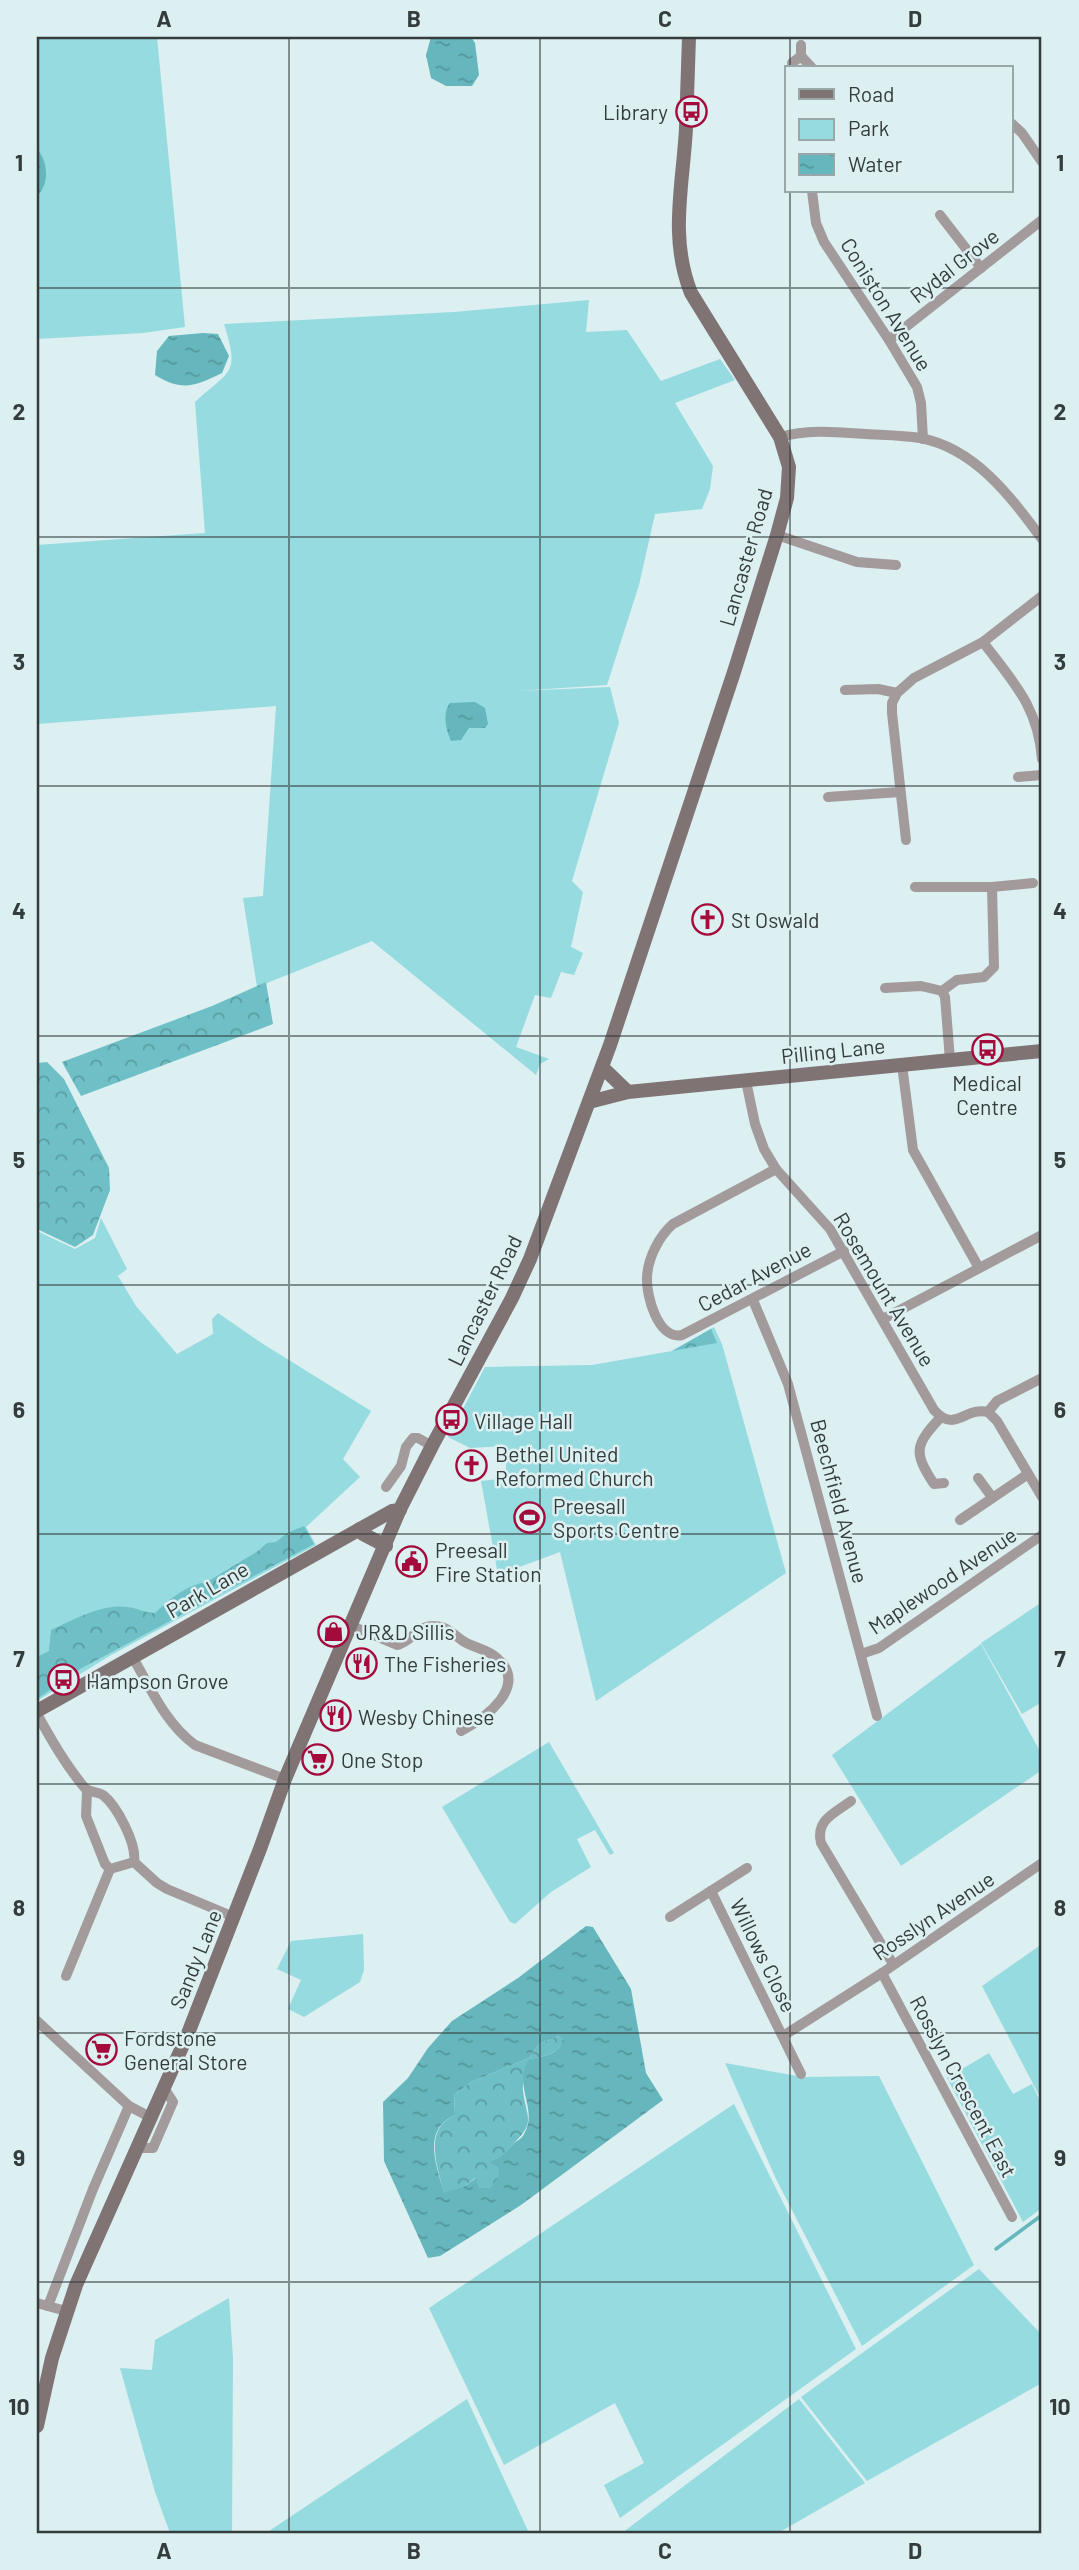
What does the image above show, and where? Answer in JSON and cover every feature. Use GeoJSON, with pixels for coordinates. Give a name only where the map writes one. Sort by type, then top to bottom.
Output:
{"type":"FeatureCollection","features":[{"type":"Feature","properties":{"kind":"main road","name":"Lancaster Road"},"geometry":{"type":"LineString","coordinates":[[400,1510],[521,1281],[601,1067],[734,672],[787,498],[789,467],[780,437],[691,293],[681,270],[678,228],[686,128],[689,37]]}},
{"type":"Feature","properties":{"kind":"main road","name":"Pilling Lane"},"geometry":{"type":"LineString","coordinates":[[590,1097],[1042,1051]]}},
{"type":"Feature","properties":{"kind":"main road"},"geometry":{"type":"LineString","coordinates":[[601,1067],[628,1092]]}},
{"type":"Feature","properties":{"kind":"main road","name":"Park Lane"},"geometry":{"type":"LineString","coordinates":[[37,1712],[391,1511],[400,1510]]}},
{"type":"Feature","properties":{"kind":"main road","name":"Sandy Lane"},"geometry":{"type":"LineString","coordinates":[[37,2426],[47,2377],[66,2311],[164,2088],[234,1917],[285,1779],[400,1510]]}},
{"type":"Feature","properties":{"kind":"main road"},"geometry":{"type":"LineString","coordinates":[[360,1529],[363,1534],[386,1546]]}},
{"type":"Feature","properties":{"kind":"street"},"geometry":{"type":"LineString","coordinates":[[798,55],[809,66]]}},
{"type":"Feature","properties":{"kind":"street"},"geometry":{"type":"LineString","coordinates":[[1012,123],[1042,162]]}},
{"type":"Feature","properties":{"kind":"street","name":"Coniston Avenue"},"geometry":{"type":"LineString","coordinates":[[812,192],[816,223],[824,242],[889,340],[916,387],[921,403],[923,439]]}},
{"type":"Feature","properties":{"kind":"street"},"geometry":{"type":"LineString","coordinates":[[940,215],[981,268]]}},
{"type":"Feature","properties":{"kind":"street","name":"Rydal Grove"},"geometry":{"type":"LineString","coordinates":[[889,340],[1042,220]]}},
{"type":"Feature","properties":{"kind":"street"},"geometry":{"type":"LineString","coordinates":[[780,437],[798,432],[823,431],[923,439],[950,447],[974,461],[1041,535]]}},
{"type":"Feature","properties":{"kind":"street"},"geometry":{"type":"LineString","coordinates":[[776,535],[858,562],[896,565]]}},
{"type":"Feature","properties":{"kind":"street"},"geometry":{"type":"LineString","coordinates":[[906,840],[892,713],[892,703],[897,694],[903,685],[914,678],[983,642],[1042,596]]}},
{"type":"Feature","properties":{"kind":"street"},"geometry":{"type":"LineString","coordinates":[[983,642],[1025,698],[1035,717],[1042,759]]}},
{"type":"Feature","properties":{"kind":"street"},"geometry":{"type":"LineString","coordinates":[[845,690],[877,689],[897,694]]}},
{"type":"Feature","properties":{"kind":"street"},"geometry":{"type":"LineString","coordinates":[[1018,777],[1042,775]]}},
{"type":"Feature","properties":{"kind":"street"},"geometry":{"type":"LineString","coordinates":[[828,797],[900,792]]}},
{"type":"Feature","properties":{"kind":"street"},"geometry":{"type":"LineString","coordinates":[[915,887],[992,887],[1032,883]]}},
{"type":"Feature","properties":{"kind":"street"},"geometry":{"type":"LineString","coordinates":[[885,988],[921,986],[942,991],[957,980],[984,977],[994,967],[992,887]]}},
{"type":"Feature","properties":{"kind":"street"},"geometry":{"type":"LineString","coordinates":[[942,991],[945,997],[950,1060]]}},
{"type":"Feature","properties":{"kind":"street"},"geometry":{"type":"LineString","coordinates":[[902,1065],[913,1150],[979,1268]]}},
{"type":"Feature","properties":{"kind":"street","name":"Rosemount Avenue"},"geometry":{"type":"LineString","coordinates":[[746,1081],[760,1136],[776,1169],[830,1229],[940,1418]]}},
{"type":"Feature","properties":{"kind":"street","name":"Cedar Avenue"},"geometry":{"type":"LineString","coordinates":[[776,1169],[673,1224],[660,1237],[648,1270],[649,1289],[659,1324],[664,1331],[670,1335],[682,1335],[844,1251]]}},
{"type":"Feature","properties":{"kind":"street"},"geometry":{"type":"LineString","coordinates":[[883,1319],[1042,1235]]}},
{"type":"Feature","properties":{"kind":"street","name":"Beechfield Avenue"},"geometry":{"type":"LineString","coordinates":[[752,1300],[788,1384],[877,1716]]}},
{"type":"Feature","properties":{"kind":"street"},"geometry":{"type":"LineString","coordinates":[[988,1412],[997,1401],[1042,1377]]}},
{"type":"Feature","properties":{"kind":"street"},"geometry":{"type":"LineString","coordinates":[[944,1483],[934,1484],[918,1455],[922,1438],[940,1418],[949,1421],[975,1411],[988,1412],[997,1421],[1042,1497]]}},
{"type":"Feature","properties":{"kind":"street"},"geometry":{"type":"LineString","coordinates":[[386,1486],[401,1466],[406,1447],[413,1438],[432,1446]]}},
{"type":"Feature","properties":{"kind":"street"},"geometry":{"type":"LineString","coordinates":[[960,1520],[1028,1474]]}},
{"type":"Feature","properties":{"kind":"street"},"geometry":{"type":"LineString","coordinates":[[978,1478],[992,1497]]}},
{"type":"Feature","properties":{"kind":"street","name":"Maplewood Avenue"},"geometry":{"type":"LineString","coordinates":[[861,1654],[879,1648],[1042,1535]]}},
{"type":"Feature","properties":{"kind":"street"},"geometry":{"type":"LineString","coordinates":[[352,1626],[397,1645],[406,1642],[413,1633],[423,1628],[440,1627],[486,1650],[502,1662],[508,1681],[500,1702],[483,1719],[461,1731]]}},
{"type":"Feature","properties":{"kind":"street"},"geometry":{"type":"LineString","coordinates":[[132,1656],[164,1712],[183,1736],[195,1745],[285,1779]]}},
{"type":"Feature","properties":{"kind":"street"},"geometry":{"type":"LineString","coordinates":[[37,1712],[65,1762],[87,1791],[105,1796],[113,1808],[132,1843],[134,1862]]}},
{"type":"Feature","properties":{"kind":"street"},"geometry":{"type":"LineString","coordinates":[[87,1791],[86,1816],[89,1829],[105,1864],[110,1869]]}},
{"type":"Feature","properties":{"kind":"street"},"geometry":{"type":"LineString","coordinates":[[851,1801],[823,1821],[819,1835],[821,1843],[894,1964]]}},
{"type":"Feature","properties":{"kind":"street"},"geometry":{"type":"LineString","coordinates":[[134,1862],[167,1889],[234,1917]]}},
{"type":"Feature","properties":{"kind":"street"},"geometry":{"type":"LineString","coordinates":[[110,1869],[134,1862]]}},
{"type":"Feature","properties":{"kind":"street","name":"Rosslyn Avenue"},"geometry":{"type":"LineString","coordinates":[[844,1997],[1042,1863]]}},
{"type":"Feature","properties":{"kind":"street","name":"Willows Close"},"geometry":{"type":"LineString","coordinates":[[670,1917],[747,1868]]}},
{"type":"Feature","properties":{"kind":"street"},"geometry":{"type":"LineString","coordinates":[[66,1976],[110,1869]]}},
{"type":"Feature","properties":{"kind":"street","name":"Willows Close"},"geometry":{"type":"LineString","coordinates":[[711,1891],[802,2074]]}},
{"type":"Feature","properties":{"kind":"street","name":"Rosslyn Crescent East"},"geometry":{"type":"LineString","coordinates":[[882,1973],[1012,2217]]}},
{"type":"Feature","properties":{"kind":"street","name":"Willows Close"},"geometry":{"type":"LineString","coordinates":[[783,2036],[844,1997]]}},
{"type":"Feature","properties":{"kind":"street"},"geometry":{"type":"LineString","coordinates":[[37,2021],[130,2106],[150,2117]]}},
{"type":"Feature","properties":{"kind":"street"},"geometry":{"type":"LineString","coordinates":[[136,2148],[153,2148],[173,2102],[164,2088]]}},
{"type":"Feature","properties":{"kind":"street"},"geometry":{"type":"LineString","coordinates":[[48,2306],[93,2189],[130,2106]]}},
{"type":"Feature","properties":{"kind":"street"},"geometry":{"type":"LineString","coordinates":[[37,2303],[66,2311]]}},
{"type":"Feature","properties":{"kind":"green space"},"geometry":{"type":"Polygon","coordinates":[[[37,37],[157,37],[185,327],[143,333],[37,339],[37,37]]]}},
{"type":"Feature","properties":{"kind":"green space"},"geometry":{"type":"Polygon","coordinates":[[[589,300],[586,332],[627,330],[661,381],[720,359],[735,380],[675,403],[713,466],[710,489],[702,509],[655,514],[639,585],[607,685],[517,691],[610,687],[619,723],[572,881],[583,892],[571,947],[583,953],[574,975],[561,972],[551,998],[535,995],[516,1047],[549,1059],[540,1064],[536,1075],[372,941],[257,987],[243,898],[263,896],[276,706],[37,724],[37,545],[205,533],[195,402],[229,370],[231,353],[224,324],[454,312],[589,300]]]}},
{"type":"Feature","properties":{"kind":"green space"},"geometry":{"type":"Polygon","coordinates":[[[266,982],[273,1024],[81,1096],[62,1062],[212,1006],[266,982]]]}},
{"type":"Feature","properties":{"kind":"green space"},"geometry":{"type":"Polygon","coordinates":[[[47,1062],[64,1079],[109,1168],[110,1190],[93,1235],[75,1247],[37,1229],[37,1063],[47,1062]]]}},
{"type":"Feature","properties":{"kind":"green space"},"geometry":{"type":"Polygon","coordinates":[[[101,1218],[127,1269],[118,1276],[136,1306],[177,1354],[213,1334],[212,1319],[218,1313],[371,1411],[343,1459],[360,1477],[306,1527],[316,1545],[111,1655],[37,1701],[37,1231],[75,1249],[95,1238],[101,1218]]]}},
{"type":"Feature","properties":{"kind":"green space"},"geometry":{"type":"Polygon","coordinates":[[[714,1327],[722,1344],[786,1573],[596,1701],[560,1552],[498,1575],[481,1481],[506,1478],[506,1446],[470,1448],[448,1437],[485,1367],[592,1365],[672,1351],[714,1327]]]}},
{"type":"Feature","properties":{"kind":"green space"},"geometry":{"type":"Polygon","coordinates":[[[711,1329],[717,1343],[672,1351],[711,1329]]]}},
{"type":"Feature","properties":{"kind":"green space"},"geometry":{"type":"Polygon","coordinates":[[[304,1526],[314,1544],[80,1669],[37,1699],[37,1657],[49,1651],[51,1630],[88,1613],[117,1606],[155,1613],[186,1589],[207,1582],[267,1543],[276,1542],[287,1533],[304,1526]]]}},
{"type":"Feature","properties":{"kind":"green space"},"geometry":{"type":"Polygon","coordinates":[[[1042,1602],[1042,1702],[1022,1714],[981,1643],[1042,1602]]]}},
{"type":"Feature","properties":{"kind":"green space"},"geometry":{"type":"Polygon","coordinates":[[[981,1644],[1042,1755],[1042,1770],[901,1866],[832,1755],[981,1644]]]}},
{"type":"Feature","properties":{"kind":"green space"},"geometry":{"type":"Polygon","coordinates":[[[549,1742],[614,1853],[610,1855],[595,1830],[577,1839],[591,1867],[551,1892],[515,1924],[510,1922],[442,1807],[549,1742]]]}},
{"type":"Feature","properties":{"kind":"green space"},"geometry":{"type":"Polygon","coordinates":[[[363,1934],[364,1970],[360,1982],[304,2017],[288,2009],[301,1980],[277,1969],[291,1941],[363,1934]]]}},
{"type":"Feature","properties":{"kind":"green space"},"geometry":{"type":"Polygon","coordinates":[[[1042,1944],[1042,2101],[982,1986],[1042,1944]]]}},
{"type":"Feature","properties":{"kind":"green space"},"geometry":{"type":"Polygon","coordinates":[[[558,2036],[564,2037],[559,2048],[529,2059],[523,2087],[527,2125],[520,2137],[491,2162],[498,2168],[500,2177],[489,2188],[480,2188],[475,2178],[465,2186],[444,2194],[436,2161],[435,2139],[445,2122],[455,2115],[454,2095],[471,2082],[529,2058],[539,2044],[558,2036]]]}},
{"type":"Feature","properties":{"kind":"green space"},"geometry":{"type":"Polygon","coordinates":[[[989,2053],[1013,2094],[1032,2084],[1042,2105],[1042,2208],[1023,2222],[947,2078],[989,2053]]]}},
{"type":"Feature","properties":{"kind":"green space"},"geometry":{"type":"Polygon","coordinates":[[[725,2063],[803,2077],[879,2076],[974,2265],[862,2346],[776,2179],[725,2063]]]}},
{"type":"Feature","properties":{"kind":"green space"},"geometry":{"type":"Polygon","coordinates":[[[734,2104],[856,2349],[620,2518],[604,2485],[644,2463],[615,2403],[504,2465],[429,2308],[734,2104]]]}},
{"type":"Feature","properties":{"kind":"green space"},"geometry":{"type":"Polygon","coordinates":[[[979,2269],[1042,2335],[1042,2383],[867,2481],[801,2397],[979,2269]]]}},
{"type":"Feature","properties":{"kind":"green space"},"geometry":{"type":"Polygon","coordinates":[[[229,2298],[233,2358],[232,2533],[170,2533],[155,2492],[120,2368],[152,2370],[155,2340],[229,2298]]]}},
{"type":"Feature","properties":{"kind":"green space"},"geometry":{"type":"Polygon","coordinates":[[[467,2399],[529,2533],[266,2533],[467,2399]]]}},
{"type":"Feature","properties":{"kind":"green space"},"geometry":{"type":"Polygon","coordinates":[[[799,2399],[865,2483],[778,2533],[622,2533],[799,2399]]]}},
{"type":"Feature","properties":{"kind":"water"},"geometry":{"type":"Polygon","coordinates":[[[431,37],[471,37],[475,43],[479,75],[472,86],[446,86],[431,78],[426,55],[431,37]]]}},
{"type":"Feature","properties":{"kind":"water"},"geometry":{"type":"Polygon","coordinates":[[[37,149],[45,166],[46,179],[37,196],[37,149]]]}},
{"type":"Feature","properties":{"kind":"water"},"geometry":{"type":"Polygon","coordinates":[[[218,334],[229,356],[222,373],[188,385],[173,384],[155,375],[157,351],[169,336],[218,334]]]}},
{"type":"Feature","properties":{"kind":"water"},"geometry":{"type":"Polygon","coordinates":[[[475,702],[485,708],[488,724],[485,728],[469,728],[461,740],[451,741],[445,717],[450,703],[475,702]]]}},
{"type":"Feature","properties":{"kind":"water"},"geometry":{"type":"Polygon","coordinates":[[[586,1926],[593,1927],[631,1989],[646,2073],[663,2100],[521,2205],[440,2256],[428,2258],[384,2161],[383,2102],[408,2078],[428,2048],[452,2021],[518,1978],[586,1926]],[[558,2036],[539,2044],[529,2058],[471,2082],[454,2095],[455,2115],[444,2122],[435,2139],[435,2161],[444,2193],[465,2186],[476,2178],[480,2188],[489,2188],[499,2177],[498,2168],[490,2162],[522,2137],[528,2125],[523,2079],[529,2059],[546,2056],[555,2051],[563,2038],[558,2036]]]}},
{"type":"Feature","properties":{"kind":"waterway"},"geometry":{"type":"LineString","coordinates":[[996,2249],[1042,2215]]}},
{"type":"Feature","properties":{"kind":"place","name":"Library"},"geometry":{"type":"Point","coordinates":[691,111]}},
{"type":"Feature","properties":{"kind":"place","name":"St Oswald"},"geometry":{"type":"Point","coordinates":[708,919]}},
{"type":"Feature","properties":{"kind":"place","name":"Medical Centre"},"geometry":{"type":"Point","coordinates":[987,1050]}},
{"type":"Feature","properties":{"kind":"place","name":"Village Hall"},"geometry":{"type":"Point","coordinates":[451,1420]}},
{"type":"Feature","properties":{"kind":"place","name":"Bethel United Reformed Church"},"geometry":{"type":"Point","coordinates":[472,1465]}},
{"type":"Feature","properties":{"kind":"place","name":"Preesall Sports Centre"},"geometry":{"type":"Point","coordinates":[530,1517]}},
{"type":"Feature","properties":{"kind":"place","name":"Preesall Fire Station"},"geometry":{"type":"Point","coordinates":[412,1561]}},
{"type":"Feature","properties":{"kind":"place","name":"JR&D Sillis"},"geometry":{"type":"Point","coordinates":[333,1631]}},
{"type":"Feature","properties":{"kind":"place","name":"The Fisheries"},"geometry":{"type":"Point","coordinates":[361,1663]}},
{"type":"Feature","properties":{"kind":"place","name":"Hampson Grove"},"geometry":{"type":"Point","coordinates":[63,1680]}},
{"type":"Feature","properties":{"kind":"place","name":"Wesby Chinese"},"geometry":{"type":"Point","coordinates":[335,1716]}},
{"type":"Feature","properties":{"kind":"place","name":"One Stop"},"geometry":{"type":"Point","coordinates":[318,1759]}},
{"type":"Feature","properties":{"kind":"place","name":"Fordstone General Store"},"geometry":{"type":"Point","coordinates":[101,2049]}}]}
